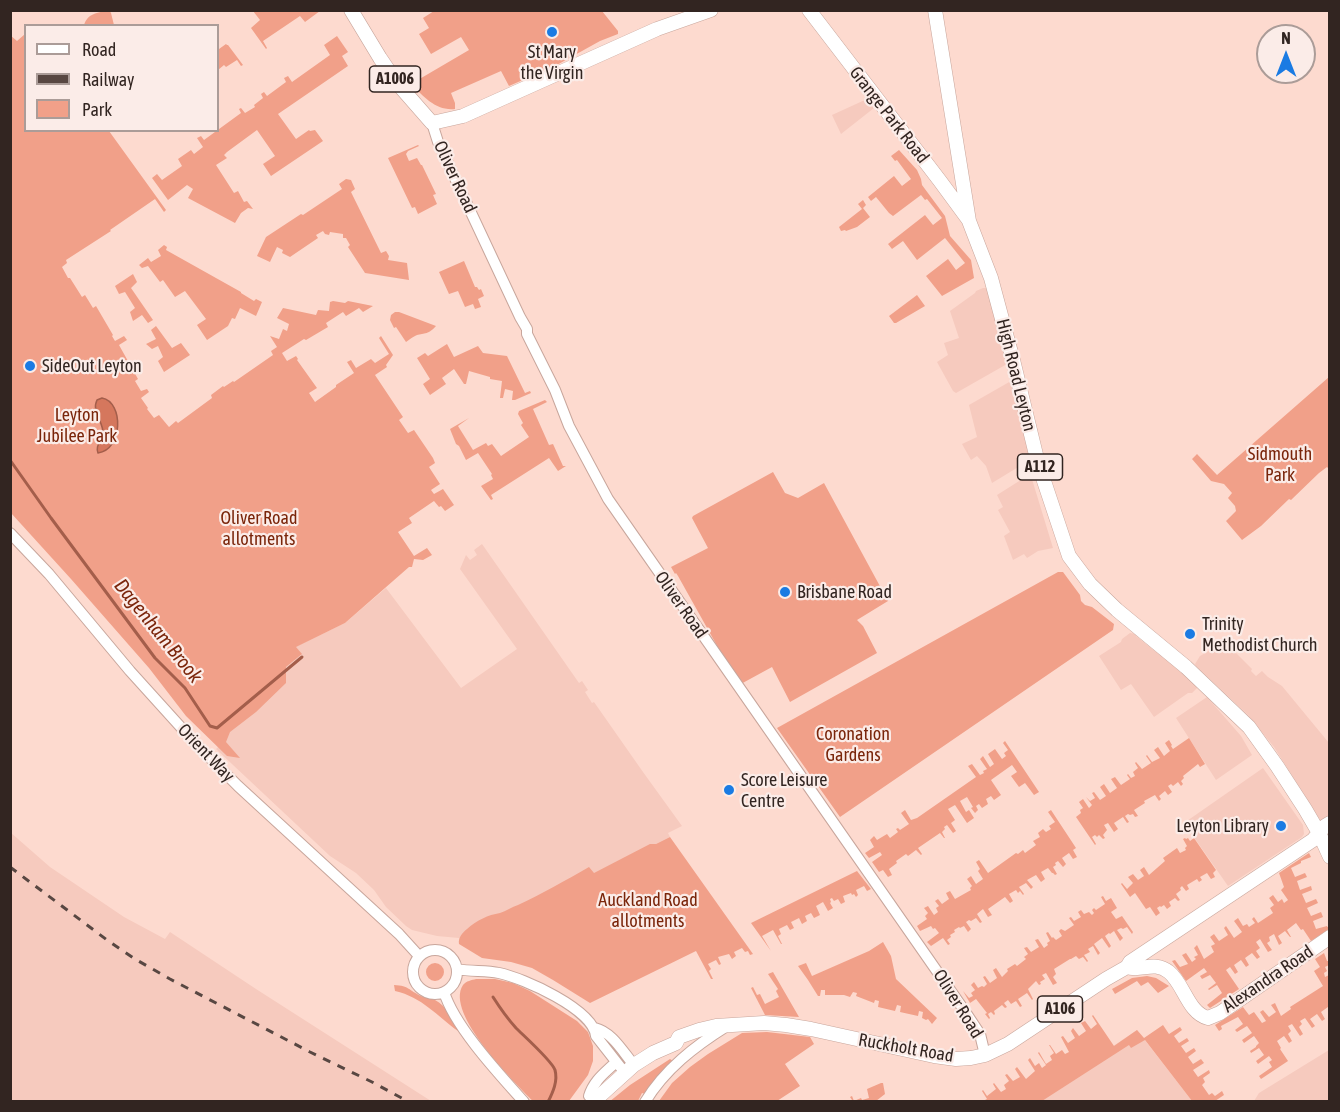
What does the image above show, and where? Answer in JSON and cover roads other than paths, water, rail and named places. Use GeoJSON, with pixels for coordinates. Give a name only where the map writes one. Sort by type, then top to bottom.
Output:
{"type":"FeatureCollection","features":[{"type":"Feature","properties":{"kind":"main road","name":"A1006"},"geometry":{"type":"LineString","coordinates":[[351,10],[397,82],[432,123]]}},
{"type":"Feature","properties":{"kind":"main road"},"geometry":{"type":"LineString","coordinates":[[432,123],[463,116],[657,29],[711,10]]}},
{"type":"Feature","properties":{"kind":"main road","name":"Grange Park Road"},"geometry":{"type":"LineString","coordinates":[[809,10],[969,221]]}},
{"type":"Feature","properties":{"kind":"main road","name":"High Road Leyton"},"geometry":{"type":"LineString","coordinates":[[935,10],[969,221],[991,278],[1038,463],[1069,556],[1082,575],[1117,610],[1186,667],[1241,719],[1324,828],[1329,857]]}},
{"type":"Feature","properties":{"kind":"main road"},"geometry":{"type":"LineString","coordinates":[[940,181],[951,182],[961,169]]}},
{"type":"Feature","properties":{"kind":"main road","name":"Ruckholt Road"},"geometry":{"type":"LineString","coordinates":[[588,1100],[644,1047],[673,1034],[679,1037],[699,1030],[729,1025],[764,1023],[799,1027],[945,1058],[971,1058],[986,1055],[1008,1044],[1127,967],[1130,962],[1159,941],[1313,840],[1324,828]]}},
{"type":"Feature","properties":{"kind":"main road","name":"Alexandra Road"},"geometry":{"type":"LineString","coordinates":[[1127,967],[1133,969],[1151,966],[1167,970],[1180,985],[1195,1010],[1201,1016],[1209,1018],[1220,1013],[1329,937]]}},
{"type":"Feature","properties":{"kind":"street","name":"Oliver Road"},"geometry":{"type":"LineString","coordinates":[[432,123],[438,142],[526,327],[527,334],[555,390],[569,426],[608,499],[959,1002],[980,1035],[986,1055]]}},
{"type":"Feature","properties":{"kind":"street","name":"Orient Way"},"geometry":{"type":"LineString","coordinates":[[10,533],[49,574],[130,671],[196,744],[238,786],[399,934],[419,956]]}},
{"type":"Feature","properties":{"kind":"street"},"geometry":{"type":"LineString","coordinates":[[435,950],[444,952],[452,958],[457,969],[453,985],[435,995],[417,986],[412,972],[419,956],[435,950]]}},
{"type":"Feature","properties":{"kind":"street"},"geometry":{"type":"LineString","coordinates":[[457,969],[514,976],[558,998],[595,1028],[603,1030],[625,1065]]}},
{"type":"Feature","properties":{"kind":"street"},"geometry":{"type":"LineString","coordinates":[[444,992],[466,1032],[524,1101]]}},
{"type":"Feature","properties":{"kind":"street"},"geometry":{"type":"LineString","coordinates":[[645,1101],[665,1074],[680,1059],[729,1025]]}},
{"type":"Feature","properties":{"kind":"waterway","name":"Dagenham Brook"},"geometry":{"type":"LineString","coordinates":[[10,460],[155,658],[185,688],[210,726],[217,728],[302,657]]}},
{"type":"Feature","properties":{"kind":"waterway"},"geometry":{"type":"LineString","coordinates":[[493,997],[513,1024],[553,1066],[556,1074],[555,1082],[548,1102]]}},
{"type":"Feature","properties":{"kind":"railway"},"geometry":{"type":"LineString","coordinates":[[10,867],[135,959],[409,1102]]}},
{"type":"Feature","properties":{"kind":"place","name":"St Mary the Virgin"},"geometry":{"type":"Point","coordinates":[552,32]}},
{"type":"Feature","properties":{"kind":"place","name":"SideOut Leyton"},"geometry":{"type":"Point","coordinates":[30,366]}},
{"type":"Feature","properties":{"kind":"place","name":"Brisbane Road"},"geometry":{"type":"Point","coordinates":[785,592]}},
{"type":"Feature","properties":{"kind":"place","name":"Trinity Methodist Church"},"geometry":{"type":"Point","coordinates":[1190,634]}},
{"type":"Feature","properties":{"kind":"place","name":"Score Leisure Centre"},"geometry":{"type":"Point","coordinates":[729,790]}},
{"type":"Feature","properties":{"kind":"place","name":"Leyton Library"},"geometry":{"type":"Point","coordinates":[1281,826]}},
{"type":"Feature","properties":{"kind":"park label","name":"Leyton Jubilee Park"},"geometry":{"type":"Point","coordinates":[77,425]}},
{"type":"Feature","properties":{"kind":"park label","name":"Sidmouth Park"},"geometry":{"type":"Point","coordinates":[1280,464]}},
{"type":"Feature","properties":{"kind":"park label","name":"Oliver Road allotments"},"geometry":{"type":"Point","coordinates":[259,528]}},
{"type":"Feature","properties":{"kind":"park label","name":"Coronation Gardens"},"geometry":{"type":"Point","coordinates":[853,744]}},
{"type":"Feature","properties":{"kind":"park label","name":"Auckland Road allotments"},"geometry":{"type":"Point","coordinates":[648,910]}}]}
